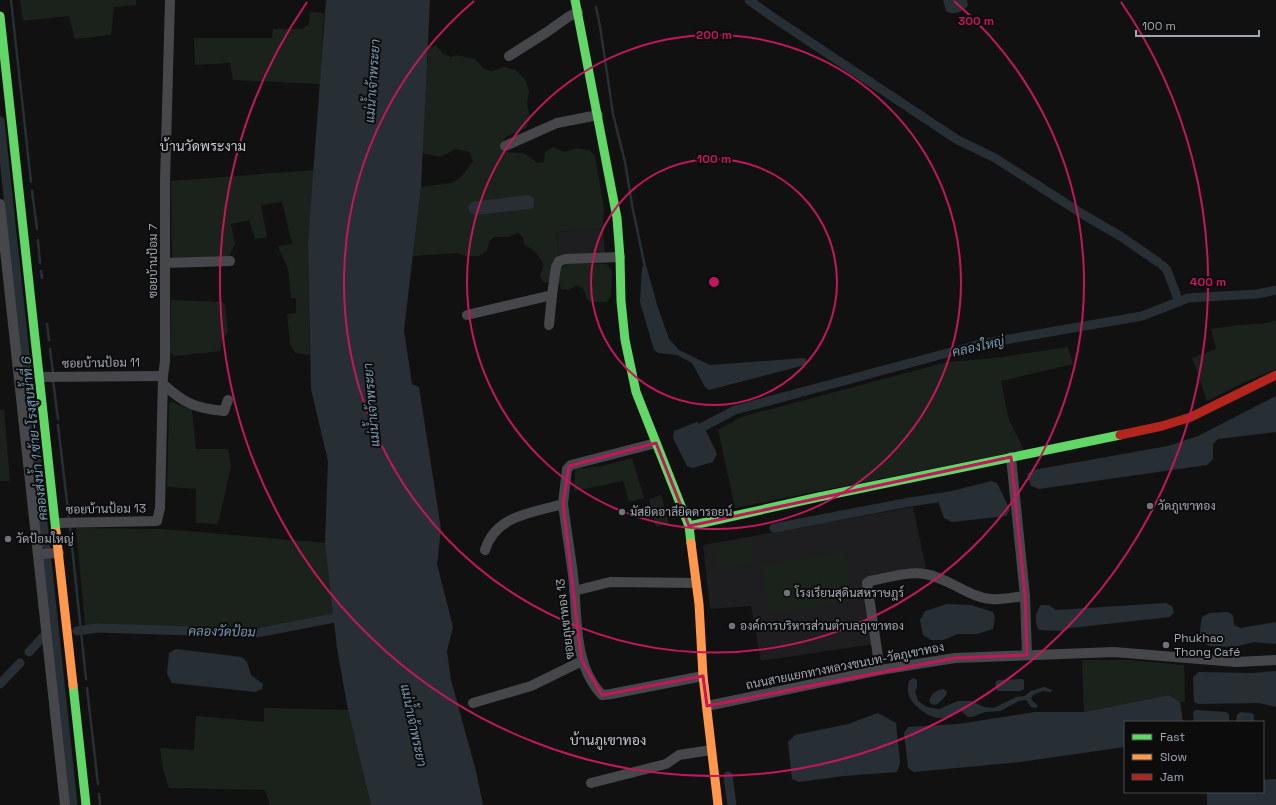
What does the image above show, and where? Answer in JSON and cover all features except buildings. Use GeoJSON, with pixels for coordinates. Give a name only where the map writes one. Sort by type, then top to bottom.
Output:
{"type":"FeatureCollection","features":[{"type":"Feature","properties":{"kind":"street","name":"ซอยบ้านป้อม 7"},"geometry":{"type":"LineString","coordinates":[[157,521],[160,508],[163,380],[165,361],[166,181],[170,0]]}},
{"type":"Feature","properties":{"kind":"street"},"geometry":{"type":"LineString","coordinates":[[576,0],[617,218],[624,340],[636,392],[689,526],[702,642],[703,676],[718,805]]}},
{"type":"Feature","properties":{"kind":"street"},"geometry":{"type":"LineString","coordinates":[[509,56],[578,12]]}},
{"type":"Feature","properties":{"kind":"street"},"geometry":{"type":"LineString","coordinates":[[0,16],[56,523],[48,554],[65,805]]}},
{"type":"Feature","properties":{"kind":"street"},"geometry":{"type":"LineString","coordinates":[[505,146],[557,123],[598,115]]}},
{"type":"Feature","properties":{"kind":"street"},"geometry":{"type":"LineString","coordinates":[[0,204],[48,554],[86,805]]}},
{"type":"Feature","properties":{"kind":"street"},"geometry":{"type":"LineString","coordinates":[[549,325],[556,267],[559,261],[566,259],[620,257]]}},
{"type":"Feature","properties":{"kind":"street"},"geometry":{"type":"LineString","coordinates":[[166,263],[230,261]]}},
{"type":"Feature","properties":{"kind":"street"},"geometry":{"type":"LineString","coordinates":[[468,315],[552,295]]}},
{"type":"Feature","properties":{"kind":"street"},"geometry":{"type":"LineString","coordinates":[[689,526],[819,497],[1162,426],[1191,417],[1209,409],[1276,375]]}},
{"type":"Feature","properties":{"kind":"street","name":"ซอยบ้านป้อม 11"},"geometry":{"type":"LineString","coordinates":[[39,377],[163,380]]}},
{"type":"Feature","properties":{"kind":"street"},"geometry":{"type":"LineString","coordinates":[[163,380],[176,396],[198,408],[224,411],[228,400]]}},
{"type":"Feature","properties":{"kind":"street","name":"ซอยภูเขาทอง 13"},"geometry":{"type":"LineString","coordinates":[[656,443],[571,465],[567,469],[563,504],[582,661],[596,689],[602,695],[703,676]]}},
{"type":"Feature","properties":{"kind":"street"},"geometry":{"type":"LineString","coordinates":[[1011,457],[1025,596],[1027,655]]}},
{"type":"Feature","properties":{"kind":"street"},"geometry":{"type":"LineString","coordinates":[[486,550],[489,539],[504,523],[513,518],[563,504]]}},
{"type":"Feature","properties":{"kind":"street","name":"ซอยบ้านป้อม 13"},"geometry":{"type":"LineString","coordinates":[[56,523],[157,521]]}},
{"type":"Feature","properties":{"kind":"street"},"geometry":{"type":"LineString","coordinates":[[880,670],[867,583],[870,581],[907,574],[923,573],[936,576],[975,595],[991,599],[1025,596]]}},
{"type":"Feature","properties":{"kind":"street"},"geometry":{"type":"LineString","coordinates":[[574,591],[610,582],[696,582]]}},
{"type":"Feature","properties":{"kind":"street","name":"ถนนสายแยกทางหลวงชนบท-วัดภูเขาทอง"},"geometry":{"type":"LineString","coordinates":[[707,706],[880,670],[955,658],[1120,652],[1236,662],[1276,660]]}},
{"type":"Feature","properties":{"kind":"street"},"geometry":{"type":"LineString","coordinates":[[474,703],[531,686],[582,661]]}},
{"type":"Feature","properties":{"kind":"street"},"geometry":{"type":"LineString","coordinates":[[591,783],[666,764],[679,755],[711,750]]}},
{"type":"Feature","properties":{"kind":"highlighted area"},"geometry":{"type":"Polygon","coordinates":[[[656,443],[689,526],[1011,457],[1025,596],[1027,655],[955,658],[707,706],[703,676],[602,695],[582,661],[563,504],[569,466],[656,443]]]}},
{"type":"Feature","properties":{"kind":"shaded area"},"geometry":{"type":"Polygon","coordinates":[[[20,0],[136,0],[136,5],[114,7],[111,35],[75,39],[69,16],[23,21],[20,0]]]}},
{"type":"Feature","properties":{"kind":"shaded area"},"geometry":{"type":"Polygon","coordinates":[[[310,12],[324,13],[320,84],[233,80],[230,63],[195,65],[194,38],[272,38],[273,29],[302,29],[309,24],[310,12]]]}},
{"type":"Feature","properties":{"kind":"shaded area"},"geometry":{"type":"Polygon","coordinates":[[[436,45],[443,54],[451,57],[456,55],[475,59],[484,69],[492,71],[504,67],[515,70],[525,79],[529,91],[527,103],[530,119],[526,128],[506,137],[502,143],[505,152],[524,153],[537,163],[544,162],[545,152],[553,147],[564,152],[577,148],[589,150],[595,156],[604,209],[603,229],[556,232],[559,255],[554,263],[550,280],[547,283],[543,282],[540,276],[543,266],[541,259],[524,244],[523,238],[518,233],[508,237],[494,237],[489,242],[487,251],[479,256],[466,256],[457,253],[413,256],[421,187],[452,183],[461,177],[473,161],[469,152],[456,149],[440,157],[422,153],[428,48],[436,45]]]}},
{"type":"Feature","properties":{"kind":"shaded area"},"geometry":{"type":"Polygon","coordinates":[[[314,170],[308,242],[310,355],[295,353],[290,344],[287,314],[296,313],[296,298],[291,298],[288,269],[278,246],[292,244],[282,202],[261,205],[267,237],[255,239],[249,220],[231,224],[235,244],[229,257],[172,259],[171,181],[314,170]]]}},
{"type":"Feature","properties":{"kind":"shaded area"},"geometry":{"type":"Polygon","coordinates":[[[603,229],[605,253],[559,255],[556,232],[603,229]]]}},
{"type":"Feature","properties":{"kind":"shaded area"},"geometry":{"type":"Polygon","coordinates":[[[570,263],[607,264],[612,271],[611,297],[606,302],[590,302],[587,299],[583,288],[577,285],[569,290],[561,289],[559,283],[561,268],[570,263]]]}},
{"type":"Feature","properties":{"kind":"shaded area"},"geometry":{"type":"Polygon","coordinates":[[[171,300],[222,302],[225,305],[228,332],[223,339],[220,351],[175,356],[170,352],[171,300]]]}},
{"type":"Feature","properties":{"kind":"shaded area"},"geometry":{"type":"Polygon","coordinates":[[[1276,320],[1276,369],[1245,382],[1207,401],[1192,358],[1216,349],[1211,329],[1268,323],[1276,320]]]}},
{"type":"Feature","properties":{"kind":"shaded area"},"geometry":{"type":"Polygon","coordinates":[[[1068,347],[1073,364],[1001,381],[1009,420],[1024,450],[735,508],[718,430],[741,417],[947,362],[995,358],[1068,347]]]}},
{"type":"Feature","properties":{"kind":"shaded area"},"geometry":{"type":"Polygon","coordinates":[[[172,402],[192,410],[196,449],[228,449],[231,466],[218,524],[196,523],[196,489],[167,487],[169,403],[172,402]]]}},
{"type":"Feature","properties":{"kind":"shaded area"},"geometry":{"type":"Polygon","coordinates":[[[4,409],[10,481],[0,481],[0,410],[4,409]]]}},
{"type":"Feature","properties":{"kind":"shaded area"},"geometry":{"type":"Polygon","coordinates":[[[632,458],[644,498],[629,502],[623,481],[574,491],[575,469],[602,466],[632,458]]]}},
{"type":"Feature","properties":{"kind":"shaded area"},"geometry":{"type":"Polygon","coordinates":[[[661,495],[669,524],[656,527],[649,499],[661,495]]]}},
{"type":"Feature","properties":{"kind":"shaded area","name":"โรงเรียนสุดินสหราษฎร์"},"geometry":{"type":"Polygon","coordinates":[[[913,507],[926,568],[864,581],[875,644],[761,661],[751,606],[710,609],[703,545],[913,507]]]}},
{"type":"Feature","properties":{"kind":"shaded area"},"geometry":{"type":"Polygon","coordinates":[[[76,528],[164,529],[325,543],[334,614],[256,628],[85,625],[76,528]]]}},
{"type":"Feature","properties":{"kind":"shaded area"},"geometry":{"type":"Polygon","coordinates":[[[751,540],[754,564],[717,569],[713,546],[751,540]]]}},
{"type":"Feature","properties":{"kind":"shaded area"},"geometry":{"type":"Polygon","coordinates":[[[845,551],[853,601],[769,615],[760,565],[845,551]]]}},
{"type":"Feature","properties":{"kind":"shaded area"},"geometry":{"type":"Polygon","coordinates":[[[1082,660],[1129,660],[1184,665],[1185,702],[1180,702],[1169,695],[1084,712],[1082,660]]]}},
{"type":"Feature","properties":{"kind":"shaded area"},"geometry":{"type":"Polygon","coordinates":[[[264,708],[348,710],[371,805],[270,805],[265,790],[169,788],[163,769],[160,748],[194,750],[196,716],[264,722],[264,708]]]}},
{"type":"Feature","properties":{"kind":"water","name":"แม่น้ำเจ้าพระยา"},"geometry":{"type":"Polygon","coordinates":[[[326,0],[430,0],[421,187],[404,330],[412,384],[419,387],[441,529],[437,564],[453,627],[447,651],[451,680],[476,771],[483,805],[371,805],[348,710],[337,648],[325,543],[328,461],[311,389],[308,242],[326,0]]]}},
{"type":"Feature","properties":{"kind":"water"},"geometry":{"type":"Polygon","coordinates":[[[943,0],[967,0],[968,6],[960,12],[952,13],[946,11],[943,0]]]}},
{"type":"Feature","properties":{"kind":"water"},"geometry":{"type":"Polygon","coordinates":[[[528,195],[534,198],[534,206],[531,209],[474,215],[469,211],[468,206],[472,202],[528,195]]]}},
{"type":"Feature","properties":{"kind":"water"},"geometry":{"type":"Polygon","coordinates":[[[646,265],[658,308],[669,339],[679,350],[710,365],[804,358],[806,359],[807,363],[805,365],[709,390],[705,387],[692,363],[677,355],[658,353],[654,350],[640,302],[642,267],[646,265]]]}},
{"type":"Feature","properties":{"kind":"water"},"geometry":{"type":"Polygon","coordinates":[[[1276,396],[1276,432],[1218,439],[1213,444],[1213,459],[1207,465],[1039,489],[1031,486],[1027,474],[1033,470],[1168,446],[1198,436],[1276,396]]]}},
{"type":"Feature","properties":{"kind":"water"},"geometry":{"type":"Polygon","coordinates":[[[697,422],[705,429],[717,454],[713,462],[693,468],[687,466],[673,438],[674,431],[697,422]]]}},
{"type":"Feature","properties":{"kind":"water"},"geometry":{"type":"Polygon","coordinates":[[[991,481],[997,483],[1010,510],[1006,516],[952,522],[944,518],[938,501],[940,494],[991,481]]]}},
{"type":"Feature","properties":{"kind":"water"},"geometry":{"type":"Polygon","coordinates":[[[1166,603],[1172,606],[1174,612],[1170,617],[1070,628],[1063,631],[1039,630],[1037,627],[1037,611],[1041,605],[1049,605],[1056,610],[1166,603]]]}},
{"type":"Feature","properties":{"kind":"water"},"geometry":{"type":"Polygon","coordinates":[[[947,604],[971,605],[993,612],[995,618],[993,629],[977,634],[958,634],[943,640],[931,640],[923,635],[920,620],[925,611],[947,604]]]}},
{"type":"Feature","properties":{"kind":"water"},"geometry":{"type":"Polygon","coordinates":[[[1228,612],[1233,615],[1234,625],[1240,628],[1276,622],[1276,644],[1254,642],[1234,647],[1209,646],[1201,641],[1200,630],[1202,617],[1210,613],[1228,612]]]}},
{"type":"Feature","properties":{"kind":"water"},"geometry":{"type":"Polygon","coordinates":[[[176,649],[242,657],[247,662],[251,675],[263,684],[262,689],[255,692],[172,683],[167,674],[169,653],[176,649]]]}},
{"type":"Feature","properties":{"kind":"water"},"geometry":{"type":"Polygon","coordinates":[[[1276,671],[1276,707],[1259,703],[1198,704],[1194,702],[1193,677],[1199,672],[1252,673],[1276,671]]]}},
{"type":"Feature","properties":{"kind":"water"},"geometry":{"type":"Polygon","coordinates":[[[913,678],[917,680],[917,688],[915,691],[918,701],[927,707],[939,709],[958,701],[971,701],[984,707],[994,708],[1016,697],[1024,696],[1031,691],[1044,687],[1052,690],[1051,692],[1043,691],[1033,695],[1031,699],[1038,706],[1036,708],[1031,707],[1026,700],[1019,701],[1000,711],[985,712],[972,717],[968,717],[961,711],[949,717],[937,718],[922,711],[911,700],[908,694],[908,687],[909,681],[913,678]]]}},
{"type":"Feature","properties":{"kind":"water"},"geometry":{"type":"Polygon","coordinates":[[[998,680],[1024,680],[1024,689],[1021,691],[997,690],[995,683],[998,680]]]}},
{"type":"Feature","properties":{"kind":"water"},"geometry":{"type":"Polygon","coordinates":[[[944,689],[947,692],[942,700],[935,705],[931,704],[929,701],[933,694],[938,690],[944,689]]]}},
{"type":"Feature","properties":{"kind":"water"},"geometry":{"type":"Polygon","coordinates":[[[1169,695],[1180,702],[1183,721],[1124,721],[1124,747],[1020,762],[914,772],[908,768],[904,733],[908,727],[958,724],[1035,712],[1084,712],[1169,695]]]}},
{"type":"Feature","properties":{"kind":"water"},"geometry":{"type":"Polygon","coordinates":[[[1195,710],[1226,712],[1229,714],[1229,721],[1194,721],[1193,713],[1195,710]]]}},
{"type":"Feature","properties":{"kind":"water"},"geometry":{"type":"Polygon","coordinates":[[[1240,712],[1252,713],[1254,715],[1254,721],[1236,721],[1237,715],[1240,712]]]}},
{"type":"Feature","properties":{"kind":"water"},"geometry":{"type":"Polygon","coordinates":[[[878,713],[896,723],[900,763],[897,772],[844,776],[799,782],[792,779],[788,742],[795,735],[848,724],[878,713]]]}},
{"type":"Feature","properties":{"kind":"water"},"geometry":{"type":"Polygon","coordinates":[[[1276,779],[1276,805],[1207,805],[1207,793],[1264,793],[1264,780],[1276,779]]]}},
{"type":"Feature","properties":{"kind":"waterway"},"geometry":{"type":"LineString","coordinates":[[11,0],[31,182]]}},
{"type":"Feature","properties":{"kind":"waterway"},"geometry":{"type":"LineString","coordinates":[[749,0],[956,139],[995,158],[1084,215],[1120,236],[1158,262]]}},
{"type":"Feature","properties":{"kind":"waterway"},"geometry":{"type":"LineString","coordinates":[[596,7],[613,114],[625,162],[645,267]]}},
{"type":"Feature","properties":{"kind":"waterway","name":"คลองส่งน้ำ 1 ซ้าย-โรงสูบน้ำที่ 6"},"geometry":{"type":"LineString","coordinates":[[0,121],[73,805]]}},
{"type":"Feature","properties":{"kind":"waterway"},"geometry":{"type":"LineString","coordinates":[[32,191],[37,229]]}},
{"type":"Feature","properties":{"kind":"waterway"},"geometry":{"type":"LineString","coordinates":[[38,240],[40,263]]}},
{"type":"Feature","properties":{"kind":"waterway"},"geometry":{"type":"LineString","coordinates":[[1162,265],[1167,270],[1179,302]]}},
{"type":"Feature","properties":{"kind":"waterway"},"geometry":{"type":"LineString","coordinates":[[41,271],[42,278]]}},
{"type":"Feature","properties":{"kind":"waterway","name":"คลองใหญ่"},"geometry":{"type":"LineString","coordinates":[[693,432],[735,410],[981,344],[1142,316],[1188,298],[1257,294],[1276,290]]}},
{"type":"Feature","properties":{"kind":"waterway"},"geometry":{"type":"LineString","coordinates":[[47,324],[49,340]]}},
{"type":"Feature","properties":{"kind":"waterway"},"geometry":{"type":"LineString","coordinates":[[50,349],[53,373]]}},
{"type":"Feature","properties":{"kind":"waterway"},"geometry":{"type":"LineString","coordinates":[[53,380],[58,419]]}},
{"type":"Feature","properties":{"kind":"waterway"},"geometry":{"type":"LineString","coordinates":[[58,425],[69,519]]}},
{"type":"Feature","properties":{"kind":"waterway"},"geometry":{"type":"LineString","coordinates":[[774,528],[910,502],[950,496]]}},
{"type":"Feature","properties":{"kind":"waterway"},"geometry":{"type":"LineString","coordinates":[[70,527],[86,679]]}},
{"type":"Feature","properties":{"kind":"waterway","name":"คลองวัดป้อม"},"geometry":{"type":"LineString","coordinates":[[77,631],[97,628],[256,633],[345,616]]}},
{"type":"Feature","properties":{"kind":"waterway","name":"คลองวัดป้อม"},"geometry":{"type":"LineString","coordinates":[[29,652],[43,637]]}},
{"type":"Feature","properties":{"kind":"waterway","name":"คลองวัดป้อม"},"geometry":{"type":"LineString","coordinates":[[0,684],[20,663]]}},
{"type":"Feature","properties":{"kind":"waterway"},"geometry":{"type":"LineString","coordinates":[[87,688],[98,784]]}},
{"type":"Feature","properties":{"kind":"waterway"},"geometry":{"type":"LineString","coordinates":[[728,776],[732,805]]}},
{"type":"Feature","properties":{"kind":"waterway"},"geometry":{"type":"LineString","coordinates":[[99,794],[100,805]]}},
{"type":"Feature","properties":{"kind":"traffic: fast"},"geometry":{"type":"LineString","coordinates":[[575,0],[617,218],[621,301],[625,340],[636,392],[689,526],[691,543]]}},
{"type":"Feature","properties":{"kind":"traffic: fast"},"geometry":{"type":"LineString","coordinates":[[0,16],[56,532]]}},
{"type":"Feature","properties":{"kind":"traffic: fast"},"geometry":{"type":"LineString","coordinates":[[689,526],[819,497],[1120,435]]}},
{"type":"Feature","properties":{"kind":"traffic: fast"},"geometry":{"type":"LineString","coordinates":[[73,685],[86,805]]}},
{"type":"Feature","properties":{"kind":"traffic: slow"},"geometry":{"type":"LineString","coordinates":[[56,532],[73,685]]}},
{"type":"Feature","properties":{"kind":"traffic: slow"},"geometry":{"type":"LineString","coordinates":[[691,543],[699,604],[703,676],[718,805]]}},
{"type":"Feature","properties":{"kind":"traffic: jam"},"geometry":{"type":"LineString","coordinates":[[1120,435],[1162,426],[1191,417],[1276,375]]}},
{"type":"Feature","properties":{"kind":"place","name":"วัดภูเขาทอง"},"geometry":{"type":"Point","coordinates":[1150,506]}},
{"type":"Feature","properties":{"kind":"place","name":"มัสยิดอาลียิดดารอยน์"},"geometry":{"type":"Point","coordinates":[622,512]}},
{"type":"Feature","properties":{"kind":"place","name":"วัดป้อมใหญ่"},"geometry":{"type":"Point","coordinates":[8,539]}},
{"type":"Feature","properties":{"kind":"place","name":"โรงเรียนสุดินสหราษฎร์"},"geometry":{"type":"Point","coordinates":[787,593]}},
{"type":"Feature","properties":{"kind":"place","name":"องค์การบริหารส่วนตำบลภูเขาทอง"},"geometry":{"type":"Point","coordinates":[732,626]}},
{"type":"Feature","properties":{"kind":"place","name":"Phukhao Thong Café"},"geometry":{"type":"Point","coordinates":[1166,645]}},
{"type":"Feature","properties":{"kind":"district","name":"บ้านวัดพระงาม"},"geometry":{"type":"Point","coordinates":[203,146]}},
{"type":"Feature","properties":{"kind":"district","name":"บ้านภูเขาทอง"},"geometry":{"type":"Point","coordinates":[608,740]}}]}
